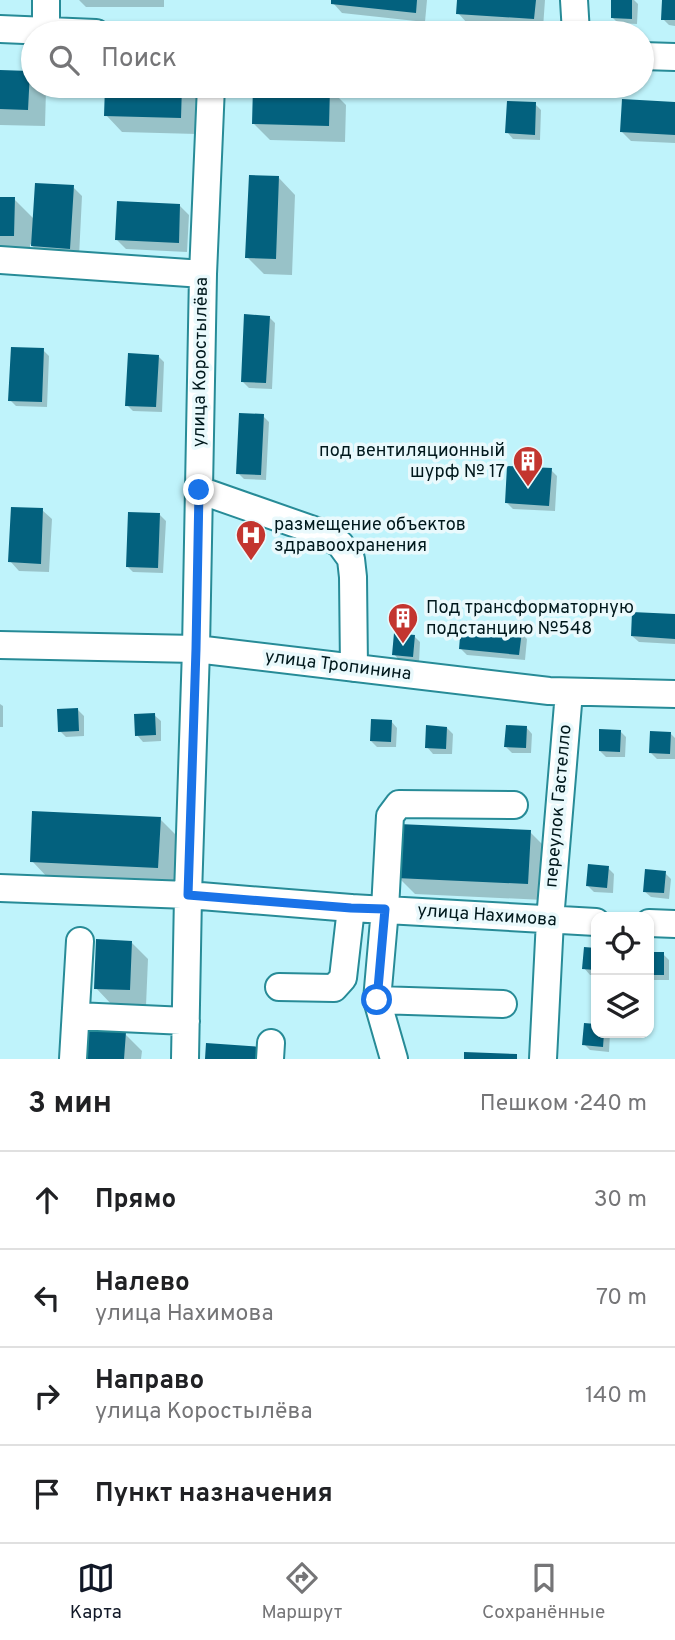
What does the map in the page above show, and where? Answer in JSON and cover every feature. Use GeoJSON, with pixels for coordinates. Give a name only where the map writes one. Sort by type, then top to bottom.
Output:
{"type":"FeatureCollection","features":[{"type":"Feature","properties":{"kind":"street"},"geometry":{"type":"LineString","coordinates":[[46,0],[46,21]]}},
{"type":"Feature","properties":{"kind":"street"},"geometry":{"type":"LineString","coordinates":[[574,0],[575,21]]}},
{"type":"Feature","properties":{"kind":"street"},"geometry":{"type":"LineString","coordinates":[[0,29],[21,30]]}},
{"type":"Feature","properties":{"kind":"street"},"geometry":{"type":"LineString","coordinates":[[654,56],[675,57]]}},
{"type":"Feature","properties":{"kind":"street","name":"улица Коростылёва"},"geometry":{"type":"LineString","coordinates":[[185,1059],[203,274],[210,98]]}},
{"type":"Feature","properties":{"kind":"street"},"geometry":{"type":"LineString","coordinates":[[0,260],[203,274]]}},
{"type":"Feature","properties":{"kind":"street"},"geometry":{"type":"LineString","coordinates":[[199,490],[322,533],[340,544],[351,559],[354,668]]}},
{"type":"Feature","properties":{"kind":"street","name":"улица Тропинина"},"geometry":{"type":"LineString","coordinates":[[0,645],[196,649],[549,691],[675,694]]}},
{"type":"Feature","properties":{"kind":"street","name":"переулок Гастелло"},"geometry":{"type":"LineString","coordinates":[[543,1059],[550,920],[569,692]]}},
{"type":"Feature","properties":{"kind":"street"},"geometry":{"type":"LineString","coordinates":[[394,1059],[377,1000],[390,816],[399,804],[513,805]]}},
{"type":"Feature","properties":{"kind":"street","name":"улица Нахимова"},"geometry":{"type":"LineString","coordinates":[[0,888],[188,895],[351,908],[591,922]]}},
{"type":"Feature","properties":{"kind":"street"},"geometry":{"type":"LineString","coordinates":[[279,987],[334,988],[343,978],[351,908]]}},
{"type":"Feature","properties":{"kind":"street"},"geometry":{"type":"LineString","coordinates":[[654,923],[675,924]]}},
{"type":"Feature","properties":{"kind":"street"},"geometry":{"type":"LineString","coordinates":[[73,1059],[80,941]]}},
{"type":"Feature","properties":{"kind":"street"},"geometry":{"type":"LineString","coordinates":[[377,1000],[503,1004]]}},
{"type":"Feature","properties":{"kind":"street"},"geometry":{"type":"LineString","coordinates":[[76,1016],[186,1021]]}},
{"type":"Feature","properties":{"kind":"building"},"geometry":{"type":"Polygon","coordinates":[[[331,0],[417,0],[416,13],[331,4],[331,0]]]}},
{"type":"Feature","properties":{"kind":"building"},"geometry":{"type":"Polygon","coordinates":[[[457,0],[536,0],[534,19],[456,14],[457,0]]]}},
{"type":"Feature","properties":{"kind":"building"},"geometry":{"type":"Polygon","coordinates":[[[611,0],[632,0],[632,19],[611,18],[611,0]]]}},
{"type":"Feature","properties":{"kind":"building"},"geometry":{"type":"Polygon","coordinates":[[[662,0],[675,0],[675,20],[661,20],[662,0]]]}},
{"type":"Feature","properties":{"kind":"building"},"geometry":{"type":"Polygon","coordinates":[[[0,70],[21,71],[21,98],[29,98],[28,110],[0,109],[0,70]]]}},
{"type":"Feature","properties":{"kind":"building"},"geometry":{"type":"Polygon","coordinates":[[[105,98],[182,98],[181,118],[104,116],[105,98]]]}},
{"type":"Feature","properties":{"kind":"building"},"geometry":{"type":"Polygon","coordinates":[[[253,98],[330,98],[329,126],[252,124],[253,98]]]}},
{"type":"Feature","properties":{"kind":"building"},"geometry":{"type":"Polygon","coordinates":[[[622,99],[675,102],[675,135],[620,132],[622,99]]]}},
{"type":"Feature","properties":{"kind":"building"},"geometry":{"type":"Polygon","coordinates":[[[507,101],[536,102],[535,135],[505,133],[507,101]]]}},
{"type":"Feature","properties":{"kind":"building"},"geometry":{"type":"Polygon","coordinates":[[[249,175],[279,176],[276,259],[245,258],[249,175]]]}},
{"type":"Feature","properties":{"kind":"building"},"geometry":{"type":"Polygon","coordinates":[[[35,183],[74,185],[70,249],[31,246],[35,183]]]}},
{"type":"Feature","properties":{"kind":"building"},"geometry":{"type":"Polygon","coordinates":[[[0,197],[15,197],[14,236],[0,236],[0,197]]]}},
{"type":"Feature","properties":{"kind":"building"},"geometry":{"type":"Polygon","coordinates":[[[117,201],[180,204],[179,243],[115,240],[117,201]]]}},
{"type":"Feature","properties":{"kind":"building"},"geometry":{"type":"Polygon","coordinates":[[[244,314],[270,316],[266,383],[241,382],[244,314]]]}},
{"type":"Feature","properties":{"kind":"building"},"geometry":{"type":"Polygon","coordinates":[[[11,347],[44,348],[42,402],[8,401],[11,347]]]}},
{"type":"Feature","properties":{"kind":"building"},"geometry":{"type":"Polygon","coordinates":[[[128,353],[159,355],[156,407],[125,406],[128,353]]]}},
{"type":"Feature","properties":{"kind":"building"},"geometry":{"type":"Polygon","coordinates":[[[239,413],[264,414],[261,475],[236,474],[239,413]]]}},
{"type":"Feature","properties":{"kind":"building","name":"под вентиляционный шурф № 17"},"geometry":{"type":"Polygon","coordinates":[[[507,466],[552,468],[549,506],[505,503],[507,466]]]}},
{"type":"Feature","properties":{"kind":"building"},"geometry":{"type":"Polygon","coordinates":[[[11,507],[43,508],[41,564],[8,562],[11,507]]]}},
{"type":"Feature","properties":{"kind":"building"},"geometry":{"type":"Polygon","coordinates":[[[128,512],[160,513],[158,568],[126,567],[128,512]]]}},
{"type":"Feature","properties":{"kind":"building"},"geometry":{"type":"Polygon","coordinates":[[[632,612],[675,614],[675,639],[631,636],[632,612]]]}},
{"type":"Feature","properties":{"kind":"building"},"geometry":{"type":"Polygon","coordinates":[[[461,625],[522,631],[519,655],[459,649],[461,625]]]}},
{"type":"Feature","properties":{"kind":"building","name":"Под трансформаторную подстанцию №548"},"geometry":{"type":"Polygon","coordinates":[[[394,633],[415,635],[413,657],[392,655],[394,633]]]}},
{"type":"Feature","properties":{"kind":"building"},"geometry":{"type":"Polygon","coordinates":[[[78,708],[79,731],[58,732],[57,709],[78,708]]]}},
{"type":"Feature","properties":{"kind":"building"},"geometry":{"type":"Polygon","coordinates":[[[155,713],[156,735],[135,736],[134,714],[155,713]]]}},
{"type":"Feature","properties":{"kind":"building"},"geometry":{"type":"Polygon","coordinates":[[[371,719],[392,720],[391,742],[370,741],[371,719]]]}},
{"type":"Feature","properties":{"kind":"building"},"geometry":{"type":"Polygon","coordinates":[[[426,725],[447,727],[446,749],[425,748],[426,725]]]}},
{"type":"Feature","properties":{"kind":"building"},"geometry":{"type":"Polygon","coordinates":[[[506,725],[527,726],[526,748],[504,747],[506,725]]]}},
{"type":"Feature","properties":{"kind":"building"},"geometry":{"type":"Polygon","coordinates":[[[599,729],[621,730],[620,752],[599,751],[599,729]]]}},
{"type":"Feature","properties":{"kind":"building"},"geometry":{"type":"Polygon","coordinates":[[[650,731],[671,732],[670,754],[649,753],[650,731]]]}},
{"type":"Feature","properties":{"kind":"building"},"geometry":{"type":"Polygon","coordinates":[[[32,811],[161,817],[158,868],[30,862],[32,811]]]}},
{"type":"Feature","properties":{"kind":"building"},"geometry":{"type":"Polygon","coordinates":[[[399,824],[531,830],[528,884],[396,878],[399,824]]]}},
{"type":"Feature","properties":{"kind":"building"},"geometry":{"type":"Polygon","coordinates":[[[588,864],[609,866],[607,888],[586,886],[588,864]]]}},
{"type":"Feature","properties":{"kind":"building"},"geometry":{"type":"Polygon","coordinates":[[[645,869],[666,871],[664,893],[643,892],[645,869]]]}},
{"type":"Feature","properties":{"kind":"building"},"geometry":{"type":"Polygon","coordinates":[[[96,939],[132,941],[130,990],[94,989],[96,939]]]}},
{"type":"Feature","properties":{"kind":"building"},"geometry":{"type":"Polygon","coordinates":[[[584,947],[591,948],[591,970],[582,969],[584,947]]]}},
{"type":"Feature","properties":{"kind":"building"},"geometry":{"type":"Polygon","coordinates":[[[654,952],[664,952],[664,975],[654,975],[654,952]]]}},
{"type":"Feature","properties":{"kind":"building"},"geometry":{"type":"Polygon","coordinates":[[[584,1023],[591,1024],[591,1038],[604,1038],[603,1047],[582,1045],[584,1023]]]}},
{"type":"Feature","properties":{"kind":"building"},"geometry":{"type":"Polygon","coordinates":[[[87,1030],[126,1032],[124,1059],[86,1059],[87,1030]]]}},
{"type":"Feature","properties":{"kind":"building"},"geometry":{"type":"Polygon","coordinates":[[[206,1043],[262,1047],[261,1059],[205,1059],[206,1043]]]}},
{"type":"Feature","properties":{"kind":"building"},"geometry":{"type":"Polygon","coordinates":[[[464,1052],[517,1054],[517,1059],[464,1059],[464,1052]]]}},
{"type":"Feature","properties":{"kind":"place","name":"под вентиляционный шурф № 17"},"geometry":{"type":"Point","coordinates":[528,488]}},
{"type":"Feature","properties":{"kind":"place","name":"размещение объектов здравоохранения"},"geometry":{"type":"Point","coordinates":[251,562]}},
{"type":"Feature","properties":{"kind":"place","name":"Под трансформаторную подстанцию №548"},"geometry":{"type":"Point","coordinates":[403,645]}},
{"type":"Feature","properties":{"kind":"route"},"geometry":{"type":"LineString","coordinates":[[199,490],[188,895],[385,909],[377,1000]]}}]}
